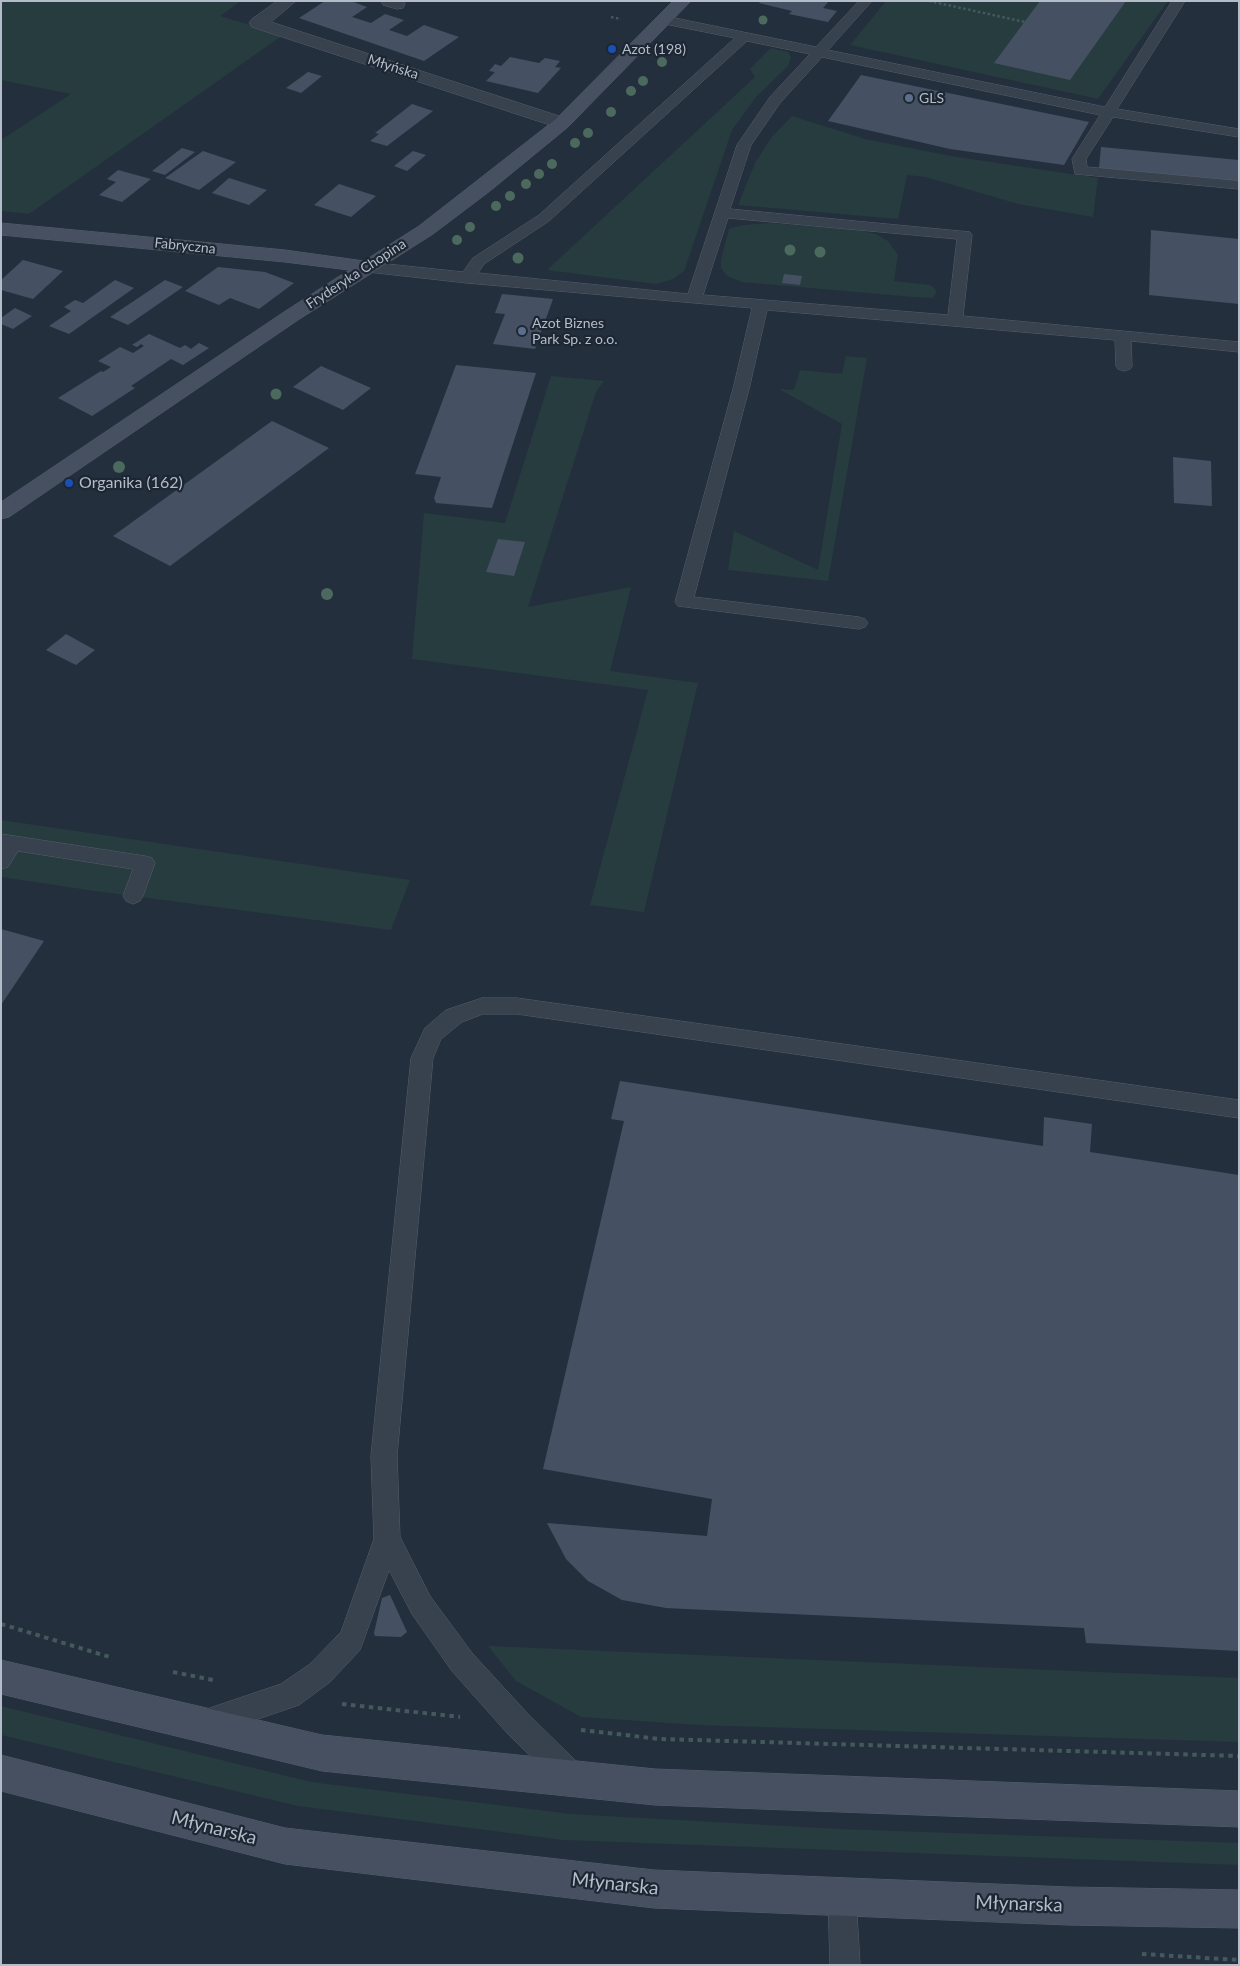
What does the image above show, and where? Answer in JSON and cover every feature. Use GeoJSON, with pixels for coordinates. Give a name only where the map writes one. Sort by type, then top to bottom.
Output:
{"type":"FeatureCollection","features":[{"type":"Feature","properties":{"kind":"main road","name":"Fryderyka Chopina"},"geometry":{"type":"LineString","coordinates":[[1,512],[292,316],[426,230],[562,123],[683,1]]}},
{"type":"Feature","properties":{"kind":"main road","name":"Fabryczna"},"geometry":{"type":"LineString","coordinates":[[1,229],[285,256],[368,267]]}},
{"type":"Feature","properties":{"kind":"main road"},"geometry":{"type":"LineString","coordinates":[[1,1677],[322,1753],[655,1787],[1055,1800],[1239,1809]]}},
{"type":"Feature","properties":{"kind":"main road","name":"Młynarska"},"geometry":{"type":"LineString","coordinates":[[1,1773],[285,1846],[654,1889],[1068,1906],[1239,1909]]}},
{"type":"Feature","properties":{"kind":"street","name":"Młyńska"},"geometry":{"type":"LineString","coordinates":[[288,1],[258,22],[562,123]]}},
{"type":"Feature","properties":{"kind":"lane"},"geometry":{"type":"LineString","coordinates":[[694,299],[744,145],[775,100],[866,1]]}},
{"type":"Feature","properties":{"kind":"lane"},"geometry":{"type":"LineString","coordinates":[[1179,1],[1079,159],[1080,171],[1239,186]]}},
{"type":"Feature","properties":{"kind":"lane"},"geometry":{"type":"LineString","coordinates":[[664,20],[1108,112],[1239,133]]}},
{"type":"Feature","properties":{"kind":"lane"},"geometry":{"type":"LineString","coordinates":[[467,278],[478,261],[544,218],[745,36]]}},
{"type":"Feature","properties":{"kind":"lane"},"geometry":{"type":"LineString","coordinates":[[721,213],[964,235],[955,320]]}},
{"type":"Feature","properties":{"kind":"lane"},"geometry":{"type":"LineString","coordinates":[[368,267],[694,299],[955,320],[1239,347]]}},
{"type":"Feature","properties":{"kind":"lane"},"geometry":{"type":"LineString","coordinates":[[761,304],[742,385],[684,602],[859,622]]}},
{"type":"Feature","properties":{"kind":"lane"},"geometry":{"type":"LineString","coordinates":[[1123,336],[1124,366]]}},
{"type":"Feature","properties":{"kind":"lane"},"geometry":{"type":"LineString","coordinates":[[1,862],[7,842],[145,863],[133,896]]}},
{"type":"Feature","properties":{"kind":"lane"},"geometry":{"type":"LineString","coordinates":[[200,1724],[288,1695],[320,1673],[351,1641],[387,1539],[384,1456],[422,1058],[434,1034],[454,1016],[482,1006],[517,1006],[1239,1109]]}},
{"type":"Feature","properties":{"kind":"lane"},"geometry":{"type":"LineString","coordinates":[[387,1539],[421,1605],[462,1662],[518,1724],[573,1778]]}},
{"type":"Feature","properties":{"kind":"lane"},"geometry":{"type":"LineString","coordinates":[[842,1897],[845,1965]]}},
{"type":"Feature","properties":{"kind":"path"},"geometry":{"type":"LineString","coordinates":[[929,1],[1025,22]]}},
{"type":"Feature","properties":{"kind":"path"},"geometry":{"type":"LineString","coordinates":[[1,1624],[122,1661]]}},
{"type":"Feature","properties":{"kind":"path"},"geometry":{"type":"LineString","coordinates":[[162,1670],[221,1681]]}},
{"type":"Feature","properties":{"kind":"path"},"geometry":{"type":"LineString","coordinates":[[288,1695],[334,1704],[660,1739],[1239,1756]]}},
{"type":"Feature","properties":{"kind":"green space"},"geometry":{"type":"Polygon","coordinates":[[[1,1],[241,1],[220,16],[283,35],[29,214],[1,211],[1,140],[71,94],[1,80],[1,1]]]}},
{"type":"Feature","properties":{"kind":"green space"},"geometry":{"type":"Polygon","coordinates":[[[886,1],[1167,2],[1098,99],[850,45],[886,1]]]}},
{"type":"Feature","properties":{"kind":"green space"},"geometry":{"type":"Polygon","coordinates":[[[771,48],[788,52],[791,57],[788,66],[756,97],[732,130],[684,271],[673,279],[656,284],[547,270],[755,77],[750,69],[771,48]]]}},
{"type":"Feature","properties":{"kind":"green space"},"geometry":{"type":"Polygon","coordinates":[[[792,116],[865,139],[951,156],[1098,178],[1093,217],[1018,204],[926,177],[907,175],[898,219],[738,205],[755,163],[771,138],[792,116]]]}},
{"type":"Feature","properties":{"kind":"green space"},"geometry":{"type":"Polygon","coordinates":[[[770,223],[858,230],[876,234],[888,241],[898,255],[894,281],[930,285],[937,291],[933,298],[913,297],[742,282],[727,276],[721,268],[721,259],[729,229],[743,225],[770,223]]]}},
{"type":"Feature","properties":{"kind":"green space"},"geometry":{"type":"Polygon","coordinates":[[[846,356],[867,358],[828,581],[728,570],[734,531],[818,570],[842,424],[779,389],[794,390],[800,370],[842,374],[846,356]]]}},
{"type":"Feature","properties":{"kind":"green space"},"geometry":{"type":"Polygon","coordinates":[[[551,376],[604,381],[596,392],[528,607],[631,587],[610,671],[698,683],[644,912],[590,905],[648,690],[412,659],[424,513],[505,523],[551,376]]]}},
{"type":"Feature","properties":{"kind":"green space"},"geometry":{"type":"Polygon","coordinates":[[[1,820],[410,880],[391,930],[95,891],[1,877],[1,820]]]}},
{"type":"Feature","properties":{"kind":"green space"},"geometry":{"type":"Polygon","coordinates":[[[488,1646],[1239,1678],[1239,1742],[698,1725],[581,1717],[516,1681],[488,1646]]]}},
{"type":"Feature","properties":{"kind":"green space"},"geometry":{"type":"Polygon","coordinates":[[[1,1706],[311,1782],[571,1814],[839,1829],[1239,1843],[1239,1865],[564,1840],[298,1806],[1,1735],[1,1706]]]}},
{"type":"Feature","properties":{"kind":"building"},"geometry":{"type":"Polygon","coordinates":[[[325,1],[351,1],[367,7],[352,17],[371,23],[385,14],[404,20],[389,30],[407,36],[424,25],[459,37],[424,61],[299,18],[325,1]]]}},
{"type":"Feature","properties":{"kind":"building"},"geometry":{"type":"Polygon","coordinates":[[[761,1],[829,1],[823,8],[837,11],[828,22],[789,14],[792,11],[759,3],[761,1]]]}},
{"type":"Feature","properties":{"kind":"building"},"geometry":{"type":"Polygon","coordinates":[[[1040,1],[1126,1],[1070,80],[994,63],[1040,1]]]}},
{"type":"Feature","properties":{"kind":"building"},"geometry":{"type":"Polygon","coordinates":[[[510,57],[539,63],[545,58],[560,61],[555,67],[561,68],[538,93],[486,81],[495,72],[489,71],[495,64],[501,66],[510,57]]]}},
{"type":"Feature","properties":{"kind":"building"},"geometry":{"type":"Polygon","coordinates":[[[308,72],[322,76],[301,93],[286,88],[308,72]]]}},
{"type":"Feature","properties":{"kind":"building","name":"GLS"},"geometry":{"type":"Polygon","coordinates":[[[861,75],[1089,122],[1064,165],[950,149],[828,121],[861,75]]]}},
{"type":"Feature","properties":{"kind":"building"},"geometry":{"type":"Polygon","coordinates":[[[412,104],[433,111],[387,146],[370,141],[379,134],[375,133],[412,104]]]}},
{"type":"Feature","properties":{"kind":"building"},"geometry":{"type":"Polygon","coordinates":[[[1101,147],[1239,160],[1239,182],[1099,168],[1101,147]]]}},
{"type":"Feature","properties":{"kind":"building"},"geometry":{"type":"Polygon","coordinates":[[[182,148],[195,152],[165,175],[152,171],[182,148]]]}},
{"type":"Feature","properties":{"kind":"building"},"geometry":{"type":"Polygon","coordinates":[[[203,151],[236,162],[199,190],[165,178],[203,151]]]}},
{"type":"Feature","properties":{"kind":"building"},"geometry":{"type":"Polygon","coordinates":[[[413,151],[426,155],[407,171],[394,166],[413,151]]]}},
{"type":"Feature","properties":{"kind":"building"},"geometry":{"type":"Polygon","coordinates":[[[118,170],[151,179],[122,202],[99,195],[116,182],[107,179],[118,170]]]}},
{"type":"Feature","properties":{"kind":"building"},"geometry":{"type":"Polygon","coordinates":[[[229,178],[267,190],[249,205],[212,193],[229,178]]]}},
{"type":"Feature","properties":{"kind":"building"},"geometry":{"type":"Polygon","coordinates":[[[339,184],[376,196],[351,217],[314,205],[339,184]]]}},
{"type":"Feature","properties":{"kind":"building"},"geometry":{"type":"Polygon","coordinates":[[[1151,230],[1239,239],[1239,304],[1149,295],[1151,230]]]}},
{"type":"Feature","properties":{"kind":"building"},"geometry":{"type":"Polygon","coordinates":[[[23,260],[63,271],[33,299],[1,290],[1,280],[23,260]]]}},
{"type":"Feature","properties":{"kind":"building"},"geometry":{"type":"Polygon","coordinates":[[[218,267],[265,272],[294,283],[259,309],[230,298],[219,305],[185,291],[218,267]]]}},
{"type":"Feature","properties":{"kind":"building"},"geometry":{"type":"Polygon","coordinates":[[[784,274],[802,276],[800,285],[782,283],[784,274]]]}},
{"type":"Feature","properties":{"kind":"building"},"geometry":{"type":"Polygon","coordinates":[[[115,280],[134,288],[69,334],[49,326],[71,311],[64,307],[75,300],[83,303],[115,280]]]}},
{"type":"Feature","properties":{"kind":"building"},"geometry":{"type":"Polygon","coordinates":[[[165,280],[183,287],[128,325],[110,317],[165,280]]]}},
{"type":"Feature","properties":{"kind":"building"},"geometry":{"type":"Polygon","coordinates":[[[502,294],[553,299],[535,349],[493,344],[505,314],[495,313],[502,294]]]}},
{"type":"Feature","properties":{"kind":"building"},"geometry":{"type":"Polygon","coordinates":[[[15,308],[32,316],[13,329],[1,324],[1,318],[15,308]]]}},
{"type":"Feature","properties":{"kind":"building"},"geometry":{"type":"Polygon","coordinates":[[[149,334],[180,348],[185,345],[191,349],[199,343],[209,348],[183,365],[171,359],[131,386],[135,388],[92,416],[58,398],[101,371],[103,372],[111,367],[98,361],[120,347],[133,353],[144,346],[141,344],[137,347],[132,345],[149,334]]]}},
{"type":"Feature","properties":{"kind":"building"},"geometry":{"type":"Polygon","coordinates":[[[456,365],[536,373],[492,508],[436,503],[434,498],[441,477],[415,474],[456,365]]]}},
{"type":"Feature","properties":{"kind":"building"},"geometry":{"type":"Polygon","coordinates":[[[321,366],[371,388],[343,410],[293,387],[321,366]]]}},
{"type":"Feature","properties":{"kind":"building"},"geometry":{"type":"Polygon","coordinates":[[[272,421],[329,448],[170,566],[113,536],[272,421]]]}},
{"type":"Feature","properties":{"kind":"building"},"geometry":{"type":"Polygon","coordinates":[[[1173,457],[1211,461],[1212,506],[1174,503],[1173,457]]]}},
{"type":"Feature","properties":{"kind":"building"},"geometry":{"type":"Polygon","coordinates":[[[498,539],[525,542],[514,576],[486,572],[498,539]]]}},
{"type":"Feature","properties":{"kind":"building"},"geometry":{"type":"Polygon","coordinates":[[[66,634],[95,650],[76,665],[46,650],[66,634]]]}},
{"type":"Feature","properties":{"kind":"building"},"geometry":{"type":"Polygon","coordinates":[[[1,929],[44,941],[1,1005],[1,929]]]}},
{"type":"Feature","properties":{"kind":"building"},"geometry":{"type":"Polygon","coordinates":[[[620,1081],[1043,1146],[1044,1117],[1092,1124],[1090,1152],[1239,1175],[1239,1651],[1086,1643],[1084,1628],[666,1608],[622,1600],[588,1581],[566,1559],[547,1523],[707,1536],[712,1499],[543,1469],[624,1121],[611,1119],[620,1081]]]}},
{"type":"Feature","properties":{"kind":"building"},"geometry":{"type":"Polygon","coordinates":[[[390,1595],[407,1632],[401,1637],[375,1636],[374,1633],[382,1598],[390,1595]]]}},
{"type":"Feature","properties":{"kind":"place","name":"Azot (198)"},"geometry":{"type":"Point","coordinates":[612,49]}},
{"type":"Feature","properties":{"kind":"place","name":"GLS"},"geometry":{"type":"Point","coordinates":[909,98]}},
{"type":"Feature","properties":{"kind":"place","name":"Azot Biznes Park Sp. z o.o."},"geometry":{"type":"Point","coordinates":[522,331]}},
{"type":"Feature","properties":{"kind":"place","name":"Organika (162)"},"geometry":{"type":"Point","coordinates":[69,483]}}]}
